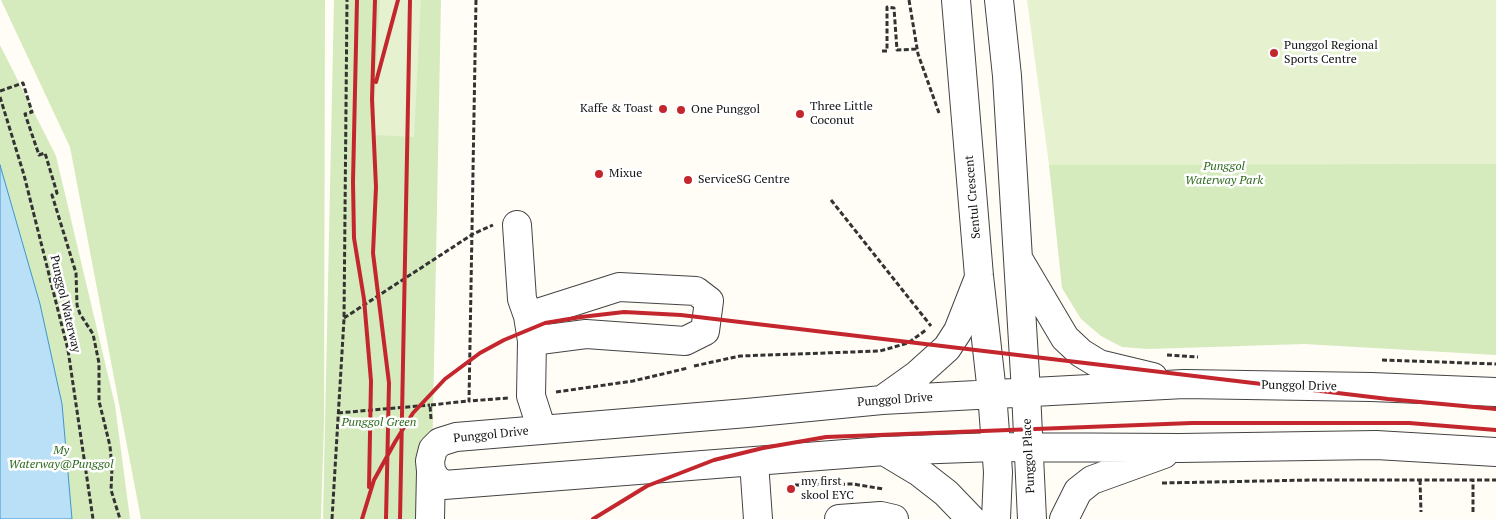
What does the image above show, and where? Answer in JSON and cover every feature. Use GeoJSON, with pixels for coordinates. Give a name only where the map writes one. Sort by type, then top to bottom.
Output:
{"type":"FeatureCollection","features":[{"type":"Feature","properties":{"kind":"street","name":"Sentul Crescent"},"geometry":{"type":"LineString","coordinates":[[956,0],[979,276],[992,393]]}},
{"type":"Feature","properties":{"kind":"street"},"geometry":{"type":"LineString","coordinates":[[999,0],[1007,76],[1026,392]]}},
{"type":"Feature","properties":{"kind":"street"},"geometry":{"type":"LineString","coordinates":[[507,224],[522,299],[530,328],[531,396],[542,430]]}},
{"type":"Feature","properties":{"kind":"street"},"geometry":{"type":"LineString","coordinates":[[1018,258],[1065,338],[1080,353],[1099,364],[1184,384]]}},
{"type":"Feature","properties":{"kind":"street"},"geometry":{"type":"LineString","coordinates":[[882,400],[917,375],[947,348],[958,331],[979,276]]}},
{"type":"Feature","properties":{"kind":"street"},"geometry":{"type":"LineString","coordinates":[[619,287],[696,291],[709,301],[705,331],[685,341],[530,328],[619,287]]}},
{"type":"Feature","properties":{"kind":"street","name":"Punggol Drive"},"geometry":{"type":"LineString","coordinates":[[431,471],[430,461],[434,449],[440,442],[456,437],[882,400],[1184,384],[1371,387],[1496,392]]}},
{"type":"Feature","properties":{"kind":"street","name":"Punggol Place"},"geometry":{"type":"LineString","coordinates":[[1026,392],[1032,519]]}},
{"type":"Feature","properties":{"kind":"street"},"geometry":{"type":"LineString","coordinates":[[992,393],[998,472],[996,519]]}},
{"type":"Feature","properties":{"kind":"street"},"geometry":{"type":"LineString","coordinates":[[431,471],[436,479],[444,485],[884,451],[996,446],[1180,448],[1376,445],[1496,452]]}},
{"type":"Feature","properties":{"kind":"street"},"geometry":{"type":"LineString","coordinates":[[1064,519],[1078,490],[1092,480],[1180,448]]}},
{"type":"Feature","properties":{"kind":"street"},"geometry":{"type":"LineString","coordinates":[[884,451],[919,472],[946,494],[971,519]]}},
{"type":"Feature","properties":{"kind":"street"},"geometry":{"type":"LineString","coordinates":[[754,462],[758,519]]}},
{"type":"Feature","properties":{"kind":"street"},"geometry":{"type":"LineString","coordinates":[[430,519],[431,471]]}},
{"type":"Feature","properties":{"kind":"street"},"geometry":{"type":"LineString","coordinates":[[839,519],[881,516],[894,519]]}},
{"type":"Feature","properties":{"kind":"path"},"geometry":{"type":"LineString","coordinates":[[332,519],[344,319],[347,0]]}},
{"type":"Feature","properties":{"kind":"path"},"geometry":{"type":"LineString","coordinates":[[909,0],[917,50],[940,116]]}},
{"type":"Feature","properties":{"kind":"path"},"geometry":{"type":"LineString","coordinates":[[882,51],[887,51],[887,7],[894,8],[897,50],[917,50]]}},
{"type":"Feature","properties":{"kind":"path"},"geometry":{"type":"LineString","coordinates":[[0,91],[23,83],[32,112],[25,114],[39,155],[45,153],[57,193],[52,195],[76,274],[77,305],[80,314],[93,334],[98,356],[98,401],[110,446],[111,490],[120,519]]}},
{"type":"Feature","properties":{"kind":"path","name":"Punggol Waterway"},"geometry":{"type":"LineString","coordinates":[[0,97],[24,175],[68,350],[93,519]]}},
{"type":"Feature","properties":{"kind":"path"},"geometry":{"type":"LineString","coordinates":[[831,200],[931,326],[934,322]]}},
{"type":"Feature","properties":{"kind":"path"},"geometry":{"type":"LineString","coordinates":[[344,319],[473,234],[507,224]]}},
{"type":"Feature","properties":{"kind":"path"},"geometry":{"type":"LineString","coordinates":[[1165,354],[1203,357]]}},
{"type":"Feature","properties":{"kind":"path"},"geometry":{"type":"LineString","coordinates":[[1378,360],[1496,364]]}},
{"type":"Feature","properties":{"kind":"path"},"geometry":{"type":"LineString","coordinates":[[338,414],[430,405]]}},
{"type":"Feature","properties":{"kind":"path"},"geometry":{"type":"LineString","coordinates":[[1420,480],[1420,512]]}},
{"type":"Feature","properties":{"kind":"path"},"geometry":{"type":"LineString","coordinates":[[1473,480],[1473,512]]}},
{"type":"Feature","properties":{"kind":"path"},"geometry":{"type":"LineString","coordinates":[[1154,484],[1496,480]]}},
{"type":"Feature","properties":{"kind":"green space"},"geometry":{"type":"Polygon","coordinates":[[[1,0],[325,0],[324,422],[321,519],[141,519],[70,147],[1,0]]]}},
{"type":"Feature","properties":{"kind":"green space","name":"Punggol Green"},"geometry":{"type":"Polygon","coordinates":[[[334,0],[441,0],[431,519],[323,519],[334,0]]]}},
{"type":"Feature","properties":{"kind":"green space"},"geometry":{"type":"Polygon","coordinates":[[[380,0],[421,0],[414,137],[373,135],[380,0]]]}},
{"type":"Feature","properties":{"kind":"green space","name":"Punggol Regional Sports Centre"},"geometry":{"type":"Polygon","coordinates":[[[1027,0],[1496,0],[1496,164],[1049,165],[1027,0]]]}},
{"type":"Feature","properties":{"kind":"green space","name":"Punggol Waterway Park"},"geometry":{"type":"Polygon","coordinates":[[[1496,0],[1496,355],[1304,344],[1148,349],[1122,347],[1101,336],[1081,319],[1062,288],[1049,165],[1496,0]]]}},
{"type":"Feature","properties":{"kind":"green space","name":"My Waterway@Punggol"},"geometry":{"type":"Polygon","coordinates":[[[0,45],[56,156],[115,405],[130,519],[0,519],[0,45]]]}},
{"type":"Feature","properties":{"kind":"water"},"geometry":{"type":"Polygon","coordinates":[[[0,165],[40,304],[62,404],[72,519],[0,519],[0,165]]]}},
{"type":"Feature","properties":{"kind":"railway"},"geometry":{"type":"LineString","coordinates":[[357,0],[353,182],[354,238],[364,299],[371,381],[369,487]]}},
{"type":"Feature","properties":{"kind":"railway"},"geometry":{"type":"LineString","coordinates":[[375,0],[372,99],[376,187],[373,253],[389,383],[386,519]]}},
{"type":"Feature","properties":{"kind":"railway"},"geometry":{"type":"LineString","coordinates":[[376,82],[398,0]]}},
{"type":"Feature","properties":{"kind":"railway"},"geometry":{"type":"LineString","coordinates":[[400,519],[410,0]]}},
{"type":"Feature","properties":{"kind":"railway"},"geometry":{"type":"LineString","coordinates":[[362,519],[374,480],[395,442],[413,413],[445,379],[480,353],[504,340],[545,323],[624,312],[681,315],[1388,399],[1496,409]]}},
{"type":"Feature","properties":{"kind":"railway"},"geometry":{"type":"LineString","coordinates":[[593,519],[647,486],[714,460],[763,448],[826,437],[1192,423],[1409,423],[1496,430]]}},
{"type":"Feature","properties":{"kind":"place","name":"Punggol Regional Sports Centre"},"geometry":{"type":"Point","coordinates":[1274,53]}},
{"type":"Feature","properties":{"kind":"place","name":"Kaffe & Toast"},"geometry":{"type":"Point","coordinates":[663,109]}},
{"type":"Feature","properties":{"kind":"place","name":"One Punggol"},"geometry":{"type":"Point","coordinates":[681,110]}},
{"type":"Feature","properties":{"kind":"place","name":"Three Little Coconut"},"geometry":{"type":"Point","coordinates":[800,114]}},
{"type":"Feature","properties":{"kind":"place","name":"Mixue"},"geometry":{"type":"Point","coordinates":[599,174]}},
{"type":"Feature","properties":{"kind":"place","name":"ServiceSG Centre"},"geometry":{"type":"Point","coordinates":[688,180]}},
{"type":"Feature","properties":{"kind":"place","name":"my first skool EYC"},"geometry":{"type":"Point","coordinates":[791,489]}}]}
